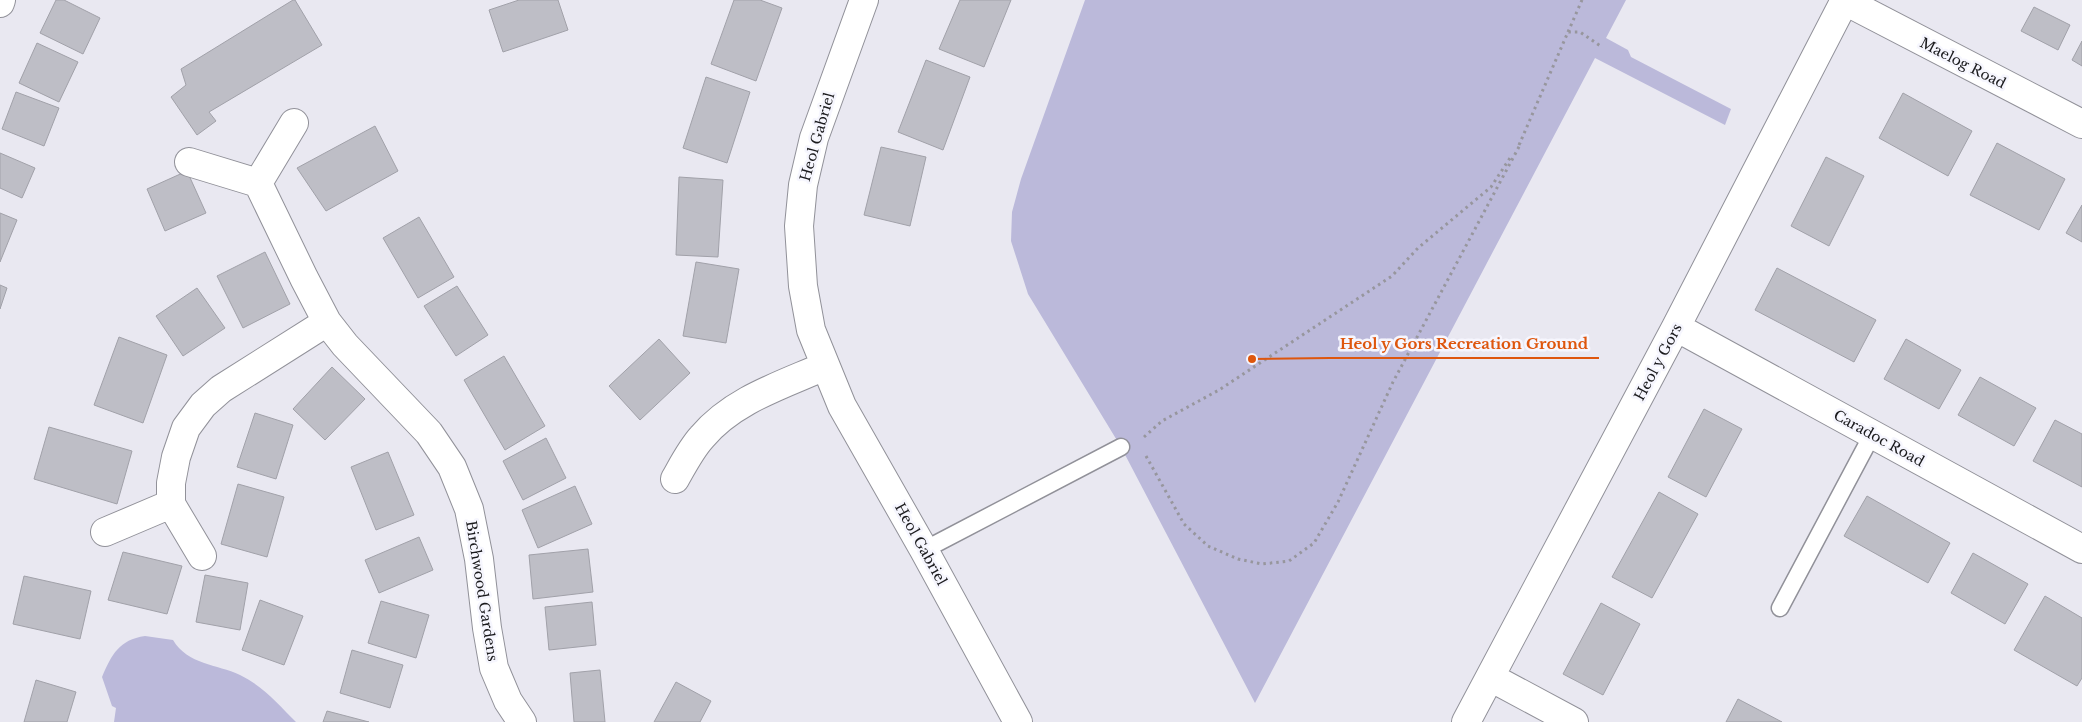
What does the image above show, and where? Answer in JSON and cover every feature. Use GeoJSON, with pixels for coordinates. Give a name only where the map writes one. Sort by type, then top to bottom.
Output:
{"type":"FeatureCollection","features":[{"type":"Feature","properties":{"kind":"street","name":"Heol Gabriel"},"geometry":{"type":"LineString","coordinates":[[864,0],[814,138],[803,185],[799,226],[803,286],[812,330],[842,406],[924,550],[1018,722]]}},
{"type":"Feature","properties":{"kind":"street","name":"Maelog Road"},"geometry":{"type":"LineString","coordinates":[[1845,1],[2082,124]]}},
{"type":"Feature","properties":{"kind":"street","name":"Heol y Gors"},"geometry":{"type":"LineString","coordinates":[[1466,722],[1676,327],[1845,1]]}},
{"type":"Feature","properties":{"kind":"street"},"geometry":{"type":"LineString","coordinates":[[189,162],[258,182],[294,123]]}},
{"type":"Feature","properties":{"kind":"street","name":"Birchwood Gardens"},"geometry":{"type":"LineString","coordinates":[[258,182],[327,322],[345,345],[429,433],[452,467],[469,509],[479,559],[486,628],[494,668],[508,701],[522,722]]}},
{"type":"Feature","properties":{"kind":"street"},"geometry":{"type":"LineString","coordinates":[[202,556],[171,504],[171,483],[176,457],[186,428],[203,405],[221,389],[327,322]]}},
{"type":"Feature","properties":{"kind":"street","name":"Caradoc Road"},"geometry":{"type":"LineString","coordinates":[[1676,327],[2082,549]]}},
{"type":"Feature","properties":{"kind":"street"},"geometry":{"type":"LineString","coordinates":[[675,480],[700,438],[715,423],[746,401],[825,366]]}},
{"type":"Feature","properties":{"kind":"street"},"geometry":{"type":"LineString","coordinates":[[105,532],[171,504]]}},
{"type":"Feature","properties":{"kind":"street"},"geometry":{"type":"LineString","coordinates":[[1490,677],[1574,722]]}},
{"type":"Feature","properties":{"kind":"lane"},"geometry":{"type":"LineString","coordinates":[[1780,608],[1872,435]]}},
{"type":"Feature","properties":{"kind":"lane"},"geometry":{"type":"LineString","coordinates":[[924,550],[1121,447]]}},
{"type":"Feature","properties":{"kind":"path"},"geometry":{"type":"LineString","coordinates":[[1138,442],[1184,524],[1208,546],[1238,559],[1262,564],[1289,561],[1314,543],[1338,502],[1393,382],[1520,143],[1582,0]]}},
{"type":"Feature","properties":{"kind":"path"},"geometry":{"type":"LineString","coordinates":[[1568,32],[1580,32],[1602,47]]}},
{"type":"Feature","properties":{"kind":"path"},"geometry":{"type":"LineString","coordinates":[[1121,447],[1138,442],[1162,421],[1219,390],[1392,276],[1418,248],[1491,187],[1520,143]]}},
{"type":"Feature","properties":{"kind":"shaded area"},"geometry":{"type":"Polygon","coordinates":[[[1085,0],[1626,0],[1606,38],[1628,50],[1631,57],[1731,109],[1725,125],[1595,58],[1255,703],[1121,447],[1028,294],[1011,241],[1012,212],[1021,179],[1085,0]]]}},
{"type":"Feature","properties":{"kind":"shaded area"},"geometry":{"type":"Polygon","coordinates":[[[145,636],[173,640],[179,648],[195,659],[248,679],[270,696],[296,722],[114,722],[116,708],[112,706],[102,677],[109,661],[118,649],[129,641],[145,636]]]}},
{"type":"Feature","properties":{"kind":"building"},"geometry":{"type":"Polygon","coordinates":[[[56,0],[64,0],[100,18],[83,54],[40,33],[56,0]]]}},
{"type":"Feature","properties":{"kind":"building"},"geometry":{"type":"Polygon","coordinates":[[[295,0],[322,45],[209,112],[216,121],[197,135],[171,97],[186,85],[181,69],[295,0]]]}},
{"type":"Feature","properties":{"kind":"building"},"geometry":{"type":"Polygon","coordinates":[[[519,0],[558,0],[568,30],[503,52],[489,10],[519,0]]]}},
{"type":"Feature","properties":{"kind":"building"},"geometry":{"type":"Polygon","coordinates":[[[734,0],[760,0],[782,8],[756,81],[711,64],[734,0]]]}},
{"type":"Feature","properties":{"kind":"building"},"geometry":{"type":"Polygon","coordinates":[[[960,0],[1011,0],[984,67],[939,49],[960,0]]]}},
{"type":"Feature","properties":{"kind":"building"},"geometry":{"type":"Polygon","coordinates":[[[2034,7],[2070,25],[2058,50],[2021,31],[2034,7]]]}},
{"type":"Feature","properties":{"kind":"building"},"geometry":{"type":"Polygon","coordinates":[[[2082,41],[2082,66],[2072,60],[2082,41]]]}},
{"type":"Feature","properties":{"kind":"building"},"geometry":{"type":"Polygon","coordinates":[[[37,43],[78,62],[59,102],[19,83],[37,43]]]}},
{"type":"Feature","properties":{"kind":"building"},"geometry":{"type":"Polygon","coordinates":[[[926,60],[970,77],[943,150],[898,132],[926,60]]]}},
{"type":"Feature","properties":{"kind":"building"},"geometry":{"type":"Polygon","coordinates":[[[706,77],[750,92],[727,163],[683,148],[706,77]]]}},
{"type":"Feature","properties":{"kind":"building"},"geometry":{"type":"Polygon","coordinates":[[[16,92],[59,108],[44,146],[2,129],[16,92]]]}},
{"type":"Feature","properties":{"kind":"building"},"geometry":{"type":"Polygon","coordinates":[[[1903,93],[1972,131],[1948,176],[1879,138],[1903,93]]]}},
{"type":"Feature","properties":{"kind":"building"},"geometry":{"type":"Polygon","coordinates":[[[375,126],[398,171],[326,211],[297,168],[375,126]]]}},
{"type":"Feature","properties":{"kind":"building"},"geometry":{"type":"Polygon","coordinates":[[[1997,143],[2065,179],[2039,230],[1970,195],[1997,143]]]}},
{"type":"Feature","properties":{"kind":"building"},"geometry":{"type":"Polygon","coordinates":[[[881,147],[926,157],[910,226],[864,215],[881,147]]]}},
{"type":"Feature","properties":{"kind":"building"},"geometry":{"type":"Polygon","coordinates":[[[0,153],[35,168],[22,198],[0,188],[0,153]]]}},
{"type":"Feature","properties":{"kind":"building"},"geometry":{"type":"Polygon","coordinates":[[[1826,157],[1864,176],[1829,246],[1791,226],[1826,157]]]}},
{"type":"Feature","properties":{"kind":"building"},"geometry":{"type":"Polygon","coordinates":[[[187,171],[206,213],[165,231],[147,189],[187,171]]]}},
{"type":"Feature","properties":{"kind":"building"},"geometry":{"type":"Polygon","coordinates":[[[679,177],[723,180],[718,257],[676,255],[679,177]]]}},
{"type":"Feature","properties":{"kind":"building"},"geometry":{"type":"Polygon","coordinates":[[[2082,205],[2082,242],[2066,233],[2082,205]]]}},
{"type":"Feature","properties":{"kind":"building"},"geometry":{"type":"Polygon","coordinates":[[[0,213],[17,220],[0,262],[0,213]]]}},
{"type":"Feature","properties":{"kind":"building"},"geometry":{"type":"Polygon","coordinates":[[[419,217],[454,277],[418,298],[383,238],[419,217]]]}},
{"type":"Feature","properties":{"kind":"building"},"geometry":{"type":"Polygon","coordinates":[[[265,252],[290,304],[243,328],[217,276],[265,252]]]}},
{"type":"Feature","properties":{"kind":"building"},"geometry":{"type":"Polygon","coordinates":[[[696,262],[739,269],[726,343],[683,336],[696,262]]]}},
{"type":"Feature","properties":{"kind":"building"},"geometry":{"type":"Polygon","coordinates":[[[1777,268],[1876,320],[1854,362],[1755,310],[1777,268]]]}},
{"type":"Feature","properties":{"kind":"building"},"geometry":{"type":"Polygon","coordinates":[[[0,285],[7,288],[0,309],[0,285]]]}},
{"type":"Feature","properties":{"kind":"building"},"geometry":{"type":"Polygon","coordinates":[[[457,286],[488,335],[456,356],[424,306],[457,286]]]}},
{"type":"Feature","properties":{"kind":"building"},"geometry":{"type":"Polygon","coordinates":[[[197,288],[225,328],[183,356],[156,316],[197,288]]]}},
{"type":"Feature","properties":{"kind":"building"},"geometry":{"type":"Polygon","coordinates":[[[119,337],[167,355],[143,423],[94,405],[119,337]]]}},
{"type":"Feature","properties":{"kind":"building"},"geometry":{"type":"Polygon","coordinates":[[[659,339],[690,373],[640,420],[609,386],[659,339]]]}},
{"type":"Feature","properties":{"kind":"building"},"geometry":{"type":"Polygon","coordinates":[[[1906,339],[1961,370],[1939,409],[1884,379],[1906,339]]]}},
{"type":"Feature","properties":{"kind":"building"},"geometry":{"type":"Polygon","coordinates":[[[504,356],[545,426],[505,450],[464,380],[504,356]]]}},
{"type":"Feature","properties":{"kind":"building"},"geometry":{"type":"Polygon","coordinates":[[[332,367],[365,399],[325,440],[293,409],[332,367]]]}},
{"type":"Feature","properties":{"kind":"building"},"geometry":{"type":"Polygon","coordinates":[[[1980,377],[2036,408],[2014,446],[1958,415],[1980,377]]]}},
{"type":"Feature","properties":{"kind":"building"},"geometry":{"type":"Polygon","coordinates":[[[1704,409],[1742,429],[1706,497],[1668,477],[1704,409]]]}},
{"type":"Feature","properties":{"kind":"building"},"geometry":{"type":"Polygon","coordinates":[[[255,413],[293,425],[276,479],[237,467],[255,413]]]}},
{"type":"Feature","properties":{"kind":"building"},"geometry":{"type":"Polygon","coordinates":[[[2055,420],[2082,434],[2082,487],[2033,461],[2055,420]]]}},
{"type":"Feature","properties":{"kind":"building"},"geometry":{"type":"Polygon","coordinates":[[[49,427],[132,451],[117,504],[34,479],[49,427]]]}},
{"type":"Feature","properties":{"kind":"building"},"geometry":{"type":"Polygon","coordinates":[[[546,438],[566,478],[523,500],[503,461],[546,438]]]}},
{"type":"Feature","properties":{"kind":"building"},"geometry":{"type":"Polygon","coordinates":[[[388,452],[414,515],[376,530],[351,467],[388,452]]]}},
{"type":"Feature","properties":{"kind":"building"},"geometry":{"type":"Polygon","coordinates":[[[238,484],[284,497],[267,557],[221,544],[238,484]]]}},
{"type":"Feature","properties":{"kind":"building"},"geometry":{"type":"Polygon","coordinates":[[[575,486],[592,524],[538,548],[522,510],[575,486]]]}},
{"type":"Feature","properties":{"kind":"building"},"geometry":{"type":"Polygon","coordinates":[[[1659,492],[1698,514],[1652,598],[1612,577],[1659,492]]]}},
{"type":"Feature","properties":{"kind":"building"},"geometry":{"type":"Polygon","coordinates":[[[1867,496],[1950,543],[1928,583],[1844,536],[1867,496]]]}},
{"type":"Feature","properties":{"kind":"building"},"geometry":{"type":"Polygon","coordinates":[[[419,537],[433,570],[379,593],[365,560],[419,537]]]}},
{"type":"Feature","properties":{"kind":"building"},"geometry":{"type":"Polygon","coordinates":[[[588,549],[593,592],[533,599],[529,555],[588,549]]]}},
{"type":"Feature","properties":{"kind":"building"},"geometry":{"type":"Polygon","coordinates":[[[123,552],[182,566],[167,614],[108,600],[123,552]]]}},
{"type":"Feature","properties":{"kind":"building"},"geometry":{"type":"Polygon","coordinates":[[[1973,553],[2028,584],[2005,624],[1951,593],[1973,553]]]}},
{"type":"Feature","properties":{"kind":"building"},"geometry":{"type":"Polygon","coordinates":[[[205,575],[248,583],[240,630],[196,622],[205,575]]]}},
{"type":"Feature","properties":{"kind":"building"},"geometry":{"type":"Polygon","coordinates":[[[24,576],[91,591],[80,639],[13,624],[24,576]]]}},
{"type":"Feature","properties":{"kind":"building"},"geometry":{"type":"Polygon","coordinates":[[[2045,596],[2082,618],[2082,678],[2077,686],[2014,650],[2045,596]]]}},
{"type":"Feature","properties":{"kind":"building"},"geometry":{"type":"Polygon","coordinates":[[[260,600],[303,616],[284,665],[242,650],[260,600]]]}},
{"type":"Feature","properties":{"kind":"building"},"geometry":{"type":"Polygon","coordinates":[[[381,601],[429,615],[416,658],[368,643],[381,601]]]}},
{"type":"Feature","properties":{"kind":"building"},"geometry":{"type":"Polygon","coordinates":[[[592,602],[596,645],[549,650],[545,607],[592,602]]]}},
{"type":"Feature","properties":{"kind":"building"},"geometry":{"type":"Polygon","coordinates":[[[1601,603],[1640,624],[1603,695],[1563,674],[1601,603]]]}},
{"type":"Feature","properties":{"kind":"building"},"geometry":{"type":"Polygon","coordinates":[[[352,650],[403,665],[390,708],[340,693],[352,650]]]}},
{"type":"Feature","properties":{"kind":"building"},"geometry":{"type":"Polygon","coordinates":[[[600,670],[605,722],[574,722],[570,673],[600,670]]]}},
{"type":"Feature","properties":{"kind":"building"},"geometry":{"type":"Polygon","coordinates":[[[36,680],[76,692],[67,722],[24,722],[36,680]]]}},
{"type":"Feature","properties":{"kind":"building"},"geometry":{"type":"Polygon","coordinates":[[[676,682],[711,701],[700,722],[654,722],[676,682]]]}},
{"type":"Feature","properties":{"kind":"building"},"geometry":{"type":"Polygon","coordinates":[[[1738,699],[1782,722],[1726,722],[1738,699]]]}},
{"type":"Feature","properties":{"kind":"building"},"geometry":{"type":"Polygon","coordinates":[[[327,711],[369,722],[323,722],[327,711]]]}},
{"type":"Feature","properties":{"kind":"place","name":"Heol y Gors Recreation Ground"},"geometry":{"type":"Point","coordinates":[1252,359]}}]}
